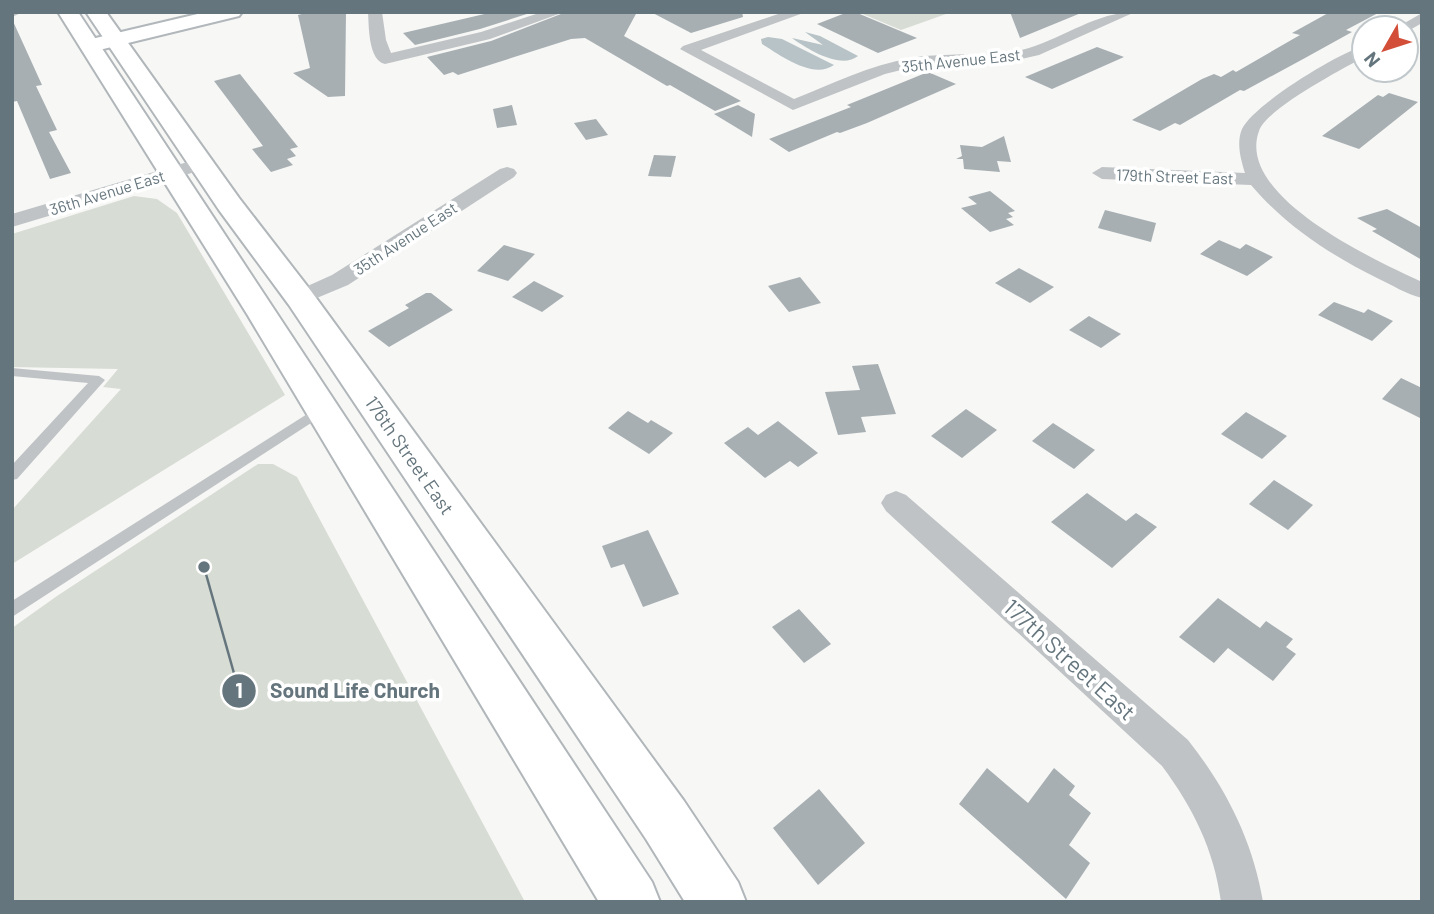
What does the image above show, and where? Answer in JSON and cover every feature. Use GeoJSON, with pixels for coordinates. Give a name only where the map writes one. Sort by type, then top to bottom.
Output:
{"type":"FeatureCollection","features":[{"type":"Feature","properties":{"kind":"main road","name":"176th Street East"},"geometry":{"type":"LineString","coordinates":[[68,12],[101,32],[187,168],[323,409],[632,902]]}},
{"type":"Feature","properties":{"kind":"main road"},"geometry":{"type":"LineString","coordinates":[[101,32],[232,12]]}},
{"type":"Feature","properties":{"kind":"main road","name":"176th Street East"},"geometry":{"type":"LineString","coordinates":[[187,168],[300,298],[665,820],[718,902]]}},
{"type":"Feature","properties":{"kind":"street"},"geometry":{"type":"LineString","coordinates":[[375,12],[378,40],[385,59],[485,36],[557,12]]}},
{"type":"Feature","properties":{"kind":"street","name":"35th Avenue East"},"geometry":{"type":"LineString","coordinates":[[799,12],[688,49],[793,105],[879,71],[914,62],[1000,59],[1033,52],[1128,12]]}},
{"type":"Feature","properties":{"kind":"street"},"geometry":{"type":"LineString","coordinates":[[1081,12],[1105,21]]}},
{"type":"Feature","properties":{"kind":"street"},"geometry":{"type":"LineString","coordinates":[[1257,179],[1248,154],[1250,130],[1259,117],[1350,59]]}},
{"type":"Feature","properties":{"kind":"street","name":"36th Avenue East"},"geometry":{"type":"LineString","coordinates":[[12,221],[187,168]]}},
{"type":"Feature","properties":{"kind":"street","name":"35th Avenue East"},"geometry":{"type":"LineString","coordinates":[[300,298],[340,280],[507,173]]}},
{"type":"Feature","properties":{"kind":"street","name":"179th Street East"},"geometry":{"type":"LineString","coordinates":[[1102,173],[1257,179],[1277,204],[1304,227],[1371,268],[1422,291]]}},
{"type":"Feature","properties":{"kind":"street","name":"177th Street East"},"geometry":{"type":"LineString","coordinates":[[896,503],[1175,752],[1200,785],[1225,832],[1233,853],[1242,902]]}},
{"type":"Feature","properties":{"kind":"lane"},"geometry":{"type":"LineString","coordinates":[[12,372],[99,380],[15,469]]}},
{"type":"Feature","properties":{"kind":"lane"},"geometry":{"type":"LineString","coordinates":[[12,610],[323,409]]}},
{"type":"Feature","properties":{"kind":"shaded area"},"geometry":{"type":"Polygon","coordinates":[[[858,12],[942,12],[946,14],[901,30],[858,12]]]}},
{"type":"Feature","properties":{"kind":"shaded area"},"geometry":{"type":"Polygon","coordinates":[[[805,32],[820,36],[858,56],[843,61],[834,59],[815,52],[792,38],[823,45],[805,32]]]}},
{"type":"Feature","properties":{"kind":"shaded area"},"geometry":{"type":"Polygon","coordinates":[[[761,39],[782,39],[834,65],[816,70],[797,64],[762,44],[761,39]]]}},
{"type":"Feature","properties":{"kind":"shaded area"},"geometry":{"type":"Polygon","coordinates":[[[134,196],[157,199],[177,213],[285,395],[12,564],[12,510],[121,389],[103,387],[118,369],[12,367],[12,234],[134,196]]]}},
{"type":"Feature","properties":{"kind":"shaded area"},"geometry":{"type":"Polygon","coordinates":[[[258,464],[273,464],[297,477],[525,902],[12,902],[12,628],[258,464]]]}},
{"type":"Feature","properties":{"kind":"building"},"geometry":{"type":"Polygon","coordinates":[[[309,12],[346,12],[345,96],[328,97],[293,73],[310,68],[298,15],[309,12]]]}},
{"type":"Feature","properties":{"kind":"building"},"geometry":{"type":"Polygon","coordinates":[[[493,12],[533,12],[415,45],[403,33],[493,12]]]}},
{"type":"Feature","properties":{"kind":"building"},"geometry":{"type":"Polygon","coordinates":[[[566,12],[637,12],[624,36],[741,101],[715,111],[585,38],[571,39],[458,75],[453,72],[444,75],[427,57],[491,41],[566,12]]]}},
{"type":"Feature","properties":{"kind":"building"},"geometry":{"type":"Polygon","coordinates":[[[651,12],[742,12],[743,17],[691,33],[651,12]]]}},
{"type":"Feature","properties":{"kind":"building"},"geometry":{"type":"Polygon","coordinates":[[[848,12],[855,12],[917,38],[878,53],[817,24],[848,12]]]}},
{"type":"Feature","properties":{"kind":"building"},"geometry":{"type":"Polygon","coordinates":[[[1010,12],[1081,12],[1081,13],[1020,38],[1010,12]]]}},
{"type":"Feature","properties":{"kind":"building"},"geometry":{"type":"Polygon","coordinates":[[[1330,12],[1380,12],[1350,14],[1350,28],[1346,30],[1350,33],[1244,91],[1240,90],[1180,125],[1175,123],[1160,131],[1132,120],[1202,79],[1214,74],[1221,77],[1233,70],[1236,72],[1300,35],[1292,33],[1330,12]]]}},
{"type":"Feature","properties":{"kind":"building"},"geometry":{"type":"Polygon","coordinates":[[[12,19],[42,85],[36,86],[57,130],[49,132],[71,173],[50,179],[17,101],[12,102],[12,19]]]}},
{"type":"Feature","properties":{"kind":"building"},"geometry":{"type":"Polygon","coordinates":[[[1097,47],[1124,57],[1052,89],[1025,77],[1097,47]]]}},
{"type":"Feature","properties":{"kind":"building"},"geometry":{"type":"Polygon","coordinates":[[[928,72],[956,84],[867,123],[789,152],[769,139],[851,107],[847,105],[928,72]]]}},
{"type":"Feature","properties":{"kind":"building"},"geometry":{"type":"Polygon","coordinates":[[[240,74],[298,147],[290,149],[296,156],[287,159],[293,165],[271,172],[252,149],[263,146],[214,81],[240,74]]]}},
{"type":"Feature","properties":{"kind":"building"},"geometry":{"type":"Polygon","coordinates":[[[1389,93],[1418,102],[1359,149],[1322,136],[1378,95],[1383,97],[1389,93]]]}},
{"type":"Feature","properties":{"kind":"building"},"geometry":{"type":"Polygon","coordinates":[[[512,105],[517,125],[497,128],[493,109],[512,105]]]}},
{"type":"Feature","properties":{"kind":"building"},"geometry":{"type":"Polygon","coordinates":[[[738,105],[755,114],[752,137],[714,114],[738,105]]]}},
{"type":"Feature","properties":{"kind":"building"},"geometry":{"type":"Polygon","coordinates":[[[596,119],[608,135],[586,140],[574,123],[596,119]]]}},
{"type":"Feature","properties":{"kind":"building"},"geometry":{"type":"Polygon","coordinates":[[[1004,136],[1011,162],[997,161],[1000,172],[964,169],[963,159],[956,159],[962,156],[960,145],[982,147],[1004,136]]]}},
{"type":"Feature","properties":{"kind":"building"},"geometry":{"type":"Polygon","coordinates":[[[654,155],[676,156],[671,177],[648,176],[654,155]]]}},
{"type":"Feature","properties":{"kind":"building"},"geometry":{"type":"Polygon","coordinates":[[[990,191],[1015,211],[1008,213],[1013,217],[1006,219],[1014,225],[990,232],[961,208],[977,204],[968,197],[990,191]]]}},
{"type":"Feature","properties":{"kind":"building"},"geometry":{"type":"Polygon","coordinates":[[[1387,209],[1422,228],[1422,260],[1372,231],[1377,229],[1357,218],[1387,209]]]}},
{"type":"Feature","properties":{"kind":"building"},"geometry":{"type":"Polygon","coordinates":[[[1105,210],[1156,223],[1151,242],[1098,228],[1105,210]]]}},
{"type":"Feature","properties":{"kind":"building"},"geometry":{"type":"Polygon","coordinates":[[[1219,240],[1240,249],[1246,244],[1273,257],[1247,276],[1200,254],[1219,240]]]}},
{"type":"Feature","properties":{"kind":"building"},"geometry":{"type":"Polygon","coordinates":[[[504,245],[535,254],[508,281],[477,271],[504,245]]]}},
{"type":"Feature","properties":{"kind":"building"},"geometry":{"type":"Polygon","coordinates":[[[1019,268],[1054,287],[1030,303],[995,283],[1019,268]]]}},
{"type":"Feature","properties":{"kind":"building"},"geometry":{"type":"Polygon","coordinates":[[[800,277],[821,303],[789,312],[768,286],[800,277]]]}},
{"type":"Feature","properties":{"kind":"building"},"geometry":{"type":"Polygon","coordinates":[[[534,281],[564,296],[542,312],[512,297],[534,281]]]}},
{"type":"Feature","properties":{"kind":"building"},"geometry":{"type":"Polygon","coordinates":[[[431,293],[453,310],[389,347],[368,331],[409,308],[405,305],[431,293]]]}},
{"type":"Feature","properties":{"kind":"building"},"geometry":{"type":"Polygon","coordinates":[[[1334,302],[1364,313],[1368,309],[1393,321],[1372,341],[1318,315],[1334,302]]]}},
{"type":"Feature","properties":{"kind":"building"},"geometry":{"type":"Polygon","coordinates":[[[1089,316],[1121,334],[1101,348],[1069,330],[1089,316]]]}},
{"type":"Feature","properties":{"kind":"building"},"geometry":{"type":"Polygon","coordinates":[[[878,364],[896,414],[861,417],[866,432],[838,435],[825,392],[860,390],[852,366],[878,364]]]}},
{"type":"Feature","properties":{"kind":"building"},"geometry":{"type":"Polygon","coordinates":[[[1401,378],[1422,388],[1422,419],[1382,399],[1401,378]]]}},
{"type":"Feature","properties":{"kind":"building"},"geometry":{"type":"Polygon","coordinates":[[[966,409],[997,430],[962,458],[931,436],[966,409]]]}},
{"type":"Feature","properties":{"kind":"building"},"geometry":{"type":"Polygon","coordinates":[[[628,411],[673,433],[649,454],[608,428],[628,411]]]}},
{"type":"Feature","properties":{"kind":"building"},"geometry":{"type":"Polygon","coordinates":[[[1246,412],[1287,436],[1262,459],[1221,434],[1246,412]]]}},
{"type":"Feature","properties":{"kind":"building"},"geometry":{"type":"Polygon","coordinates":[[[778,421],[818,453],[798,467],[790,461],[765,478],[724,443],[748,427],[758,435],[778,421]]]}},
{"type":"Feature","properties":{"kind":"building"},"geometry":{"type":"Polygon","coordinates":[[[1053,423],[1095,450],[1074,469],[1032,441],[1053,423]]]}},
{"type":"Feature","properties":{"kind":"building"},"geometry":{"type":"Polygon","coordinates":[[[1274,480],[1313,505],[1288,530],[1249,504],[1274,480]]]}},
{"type":"Feature","properties":{"kind":"building"},"geometry":{"type":"Polygon","coordinates":[[[1087,493],[1126,521],[1136,513],[1157,527],[1112,568],[1051,522],[1087,493]]]}},
{"type":"Feature","properties":{"kind":"building"},"geometry":{"type":"Polygon","coordinates":[[[648,530],[679,594],[643,607],[624,564],[611,568],[602,546],[648,530]]]}},
{"type":"Feature","properties":{"kind":"building"},"geometry":{"type":"Polygon","coordinates":[[[1218,598],[1260,628],[1266,621],[1293,639],[1286,647],[1296,654],[1273,681],[1228,648],[1214,663],[1179,637],[1218,598]]]}},
{"type":"Feature","properties":{"kind":"building"},"geometry":{"type":"Polygon","coordinates":[[[799,609],[831,644],[804,663],[772,627],[799,609]]]}},
{"type":"Feature","properties":{"kind":"building"},"geometry":{"type":"Polygon","coordinates":[[[987,768],[1028,803],[1054,768],[1075,786],[1069,795],[1091,813],[1069,845],[1090,863],[1066,899],[959,804],[987,768]]]}},
{"type":"Feature","properties":{"kind":"building"},"geometry":{"type":"Polygon","coordinates":[[[819,789],[865,843],[818,885],[773,828],[819,789]]]}},
{"type":"Feature","properties":{"kind":"place","name":"Sound Life Church"},"geometry":{"type":"Point","coordinates":[204,567]}}]}
